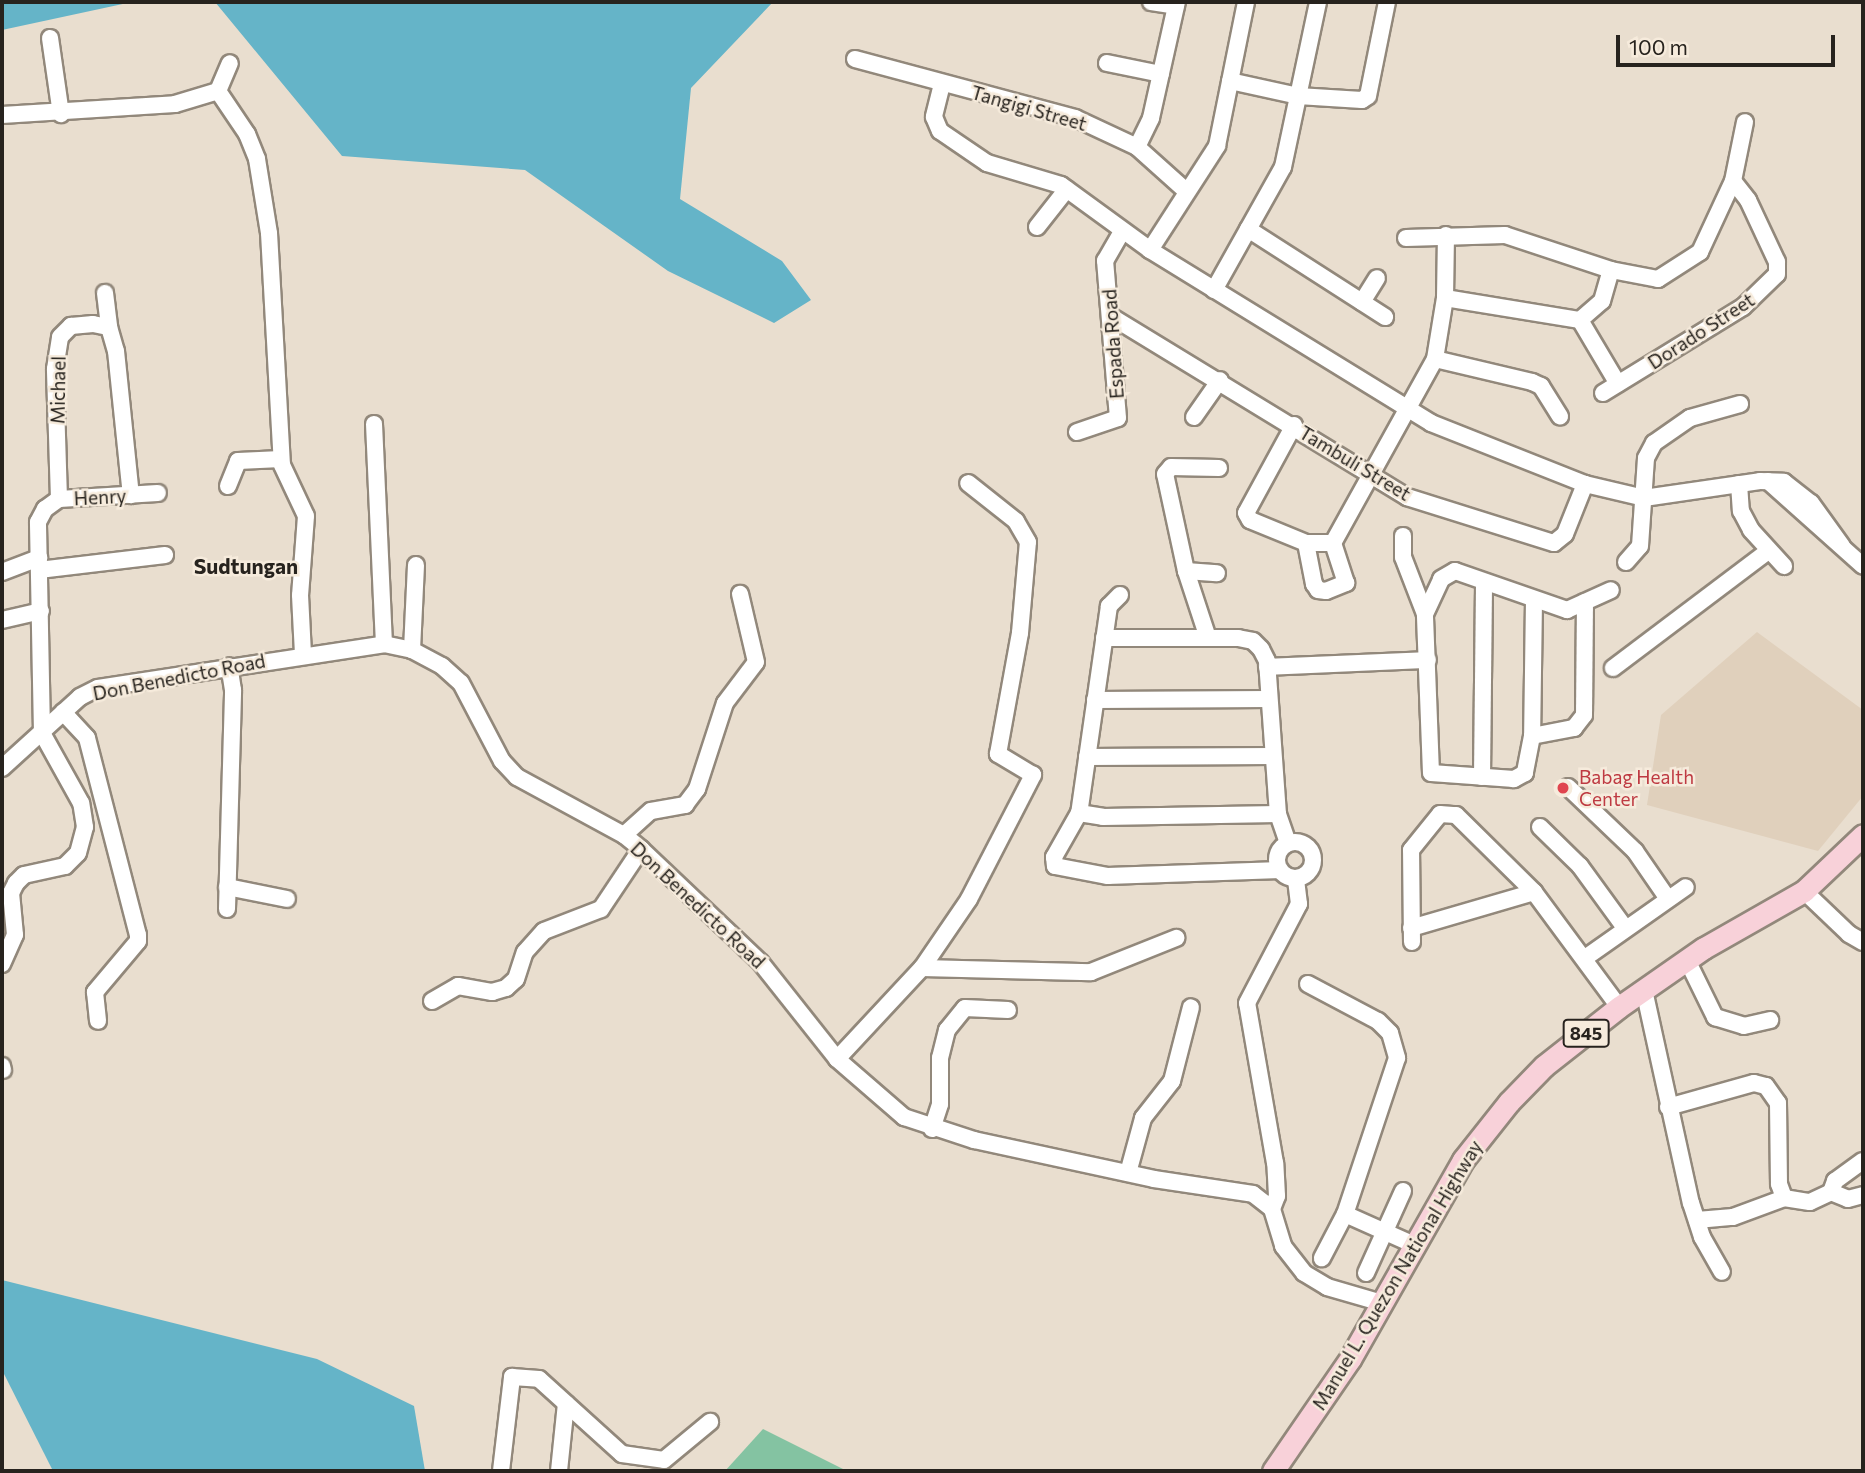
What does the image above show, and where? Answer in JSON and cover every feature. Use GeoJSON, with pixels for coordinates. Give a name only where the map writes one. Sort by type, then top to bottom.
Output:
{"type":"FeatureCollection","features":[{"type":"Feature","properties":{"kind":"main road","name":"Manuel L. Quezon National Highway"},"geometry":{"type":"LineString","coordinates":[[1273,1471],[1382,1303],[1412,1244],[1463,1160],[1509,1102],[1544,1066],[1619,1007],[1687,960],[1804,891],[1863,835]]}},
{"type":"Feature","properties":{"kind":"street"},"geometry":{"type":"LineString","coordinates":[[1137,147],[1151,118],[1176,4],[1151,2]]}},
{"type":"Feature","properties":{"kind":"street"},"geometry":{"type":"LineString","coordinates":[[1150,250],[1217,146],[1246,2]]}},
{"type":"Feature","properties":{"kind":"street"},"geometry":{"type":"LineString","coordinates":[[1214,290],[1283,167],[1318,2]]}},
{"type":"Feature","properties":{"kind":"street"},"geometry":{"type":"LineString","coordinates":[[1230,81],[1298,96],[1362,100],[1368,96],[1387,2]]}},
{"type":"Feature","properties":{"kind":"street"},"geometry":{"type":"LineString","coordinates":[[50,38],[61,114]]}},
{"type":"Feature","properties":{"kind":"street","name":"Tangigi Street"},"geometry":{"type":"LineString","coordinates":[[855,59],[1075,118],[1137,147],[1186,191]]}},
{"type":"Feature","properties":{"kind":"street"},"geometry":{"type":"LineString","coordinates":[[2,116],[175,104],[218,91],[230,63]]}},
{"type":"Feature","properties":{"kind":"street"},"geometry":{"type":"LineString","coordinates":[[1107,64],[1161,74]]}},
{"type":"Feature","properties":{"kind":"street"},"geometry":{"type":"LineString","coordinates":[[942,84],[934,117],[940,131],[987,163],[1067,189],[1150,250],[1431,423],[1585,484],[1644,498],[1768,481],[1863,565]]}},
{"type":"Feature","properties":{"kind":"street"},"geometry":{"type":"LineString","coordinates":[[218,91],[247,134],[257,159],[270,246],[281,459],[306,516],[300,596],[303,655]]}},
{"type":"Feature","properties":{"kind":"street"},"geometry":{"type":"LineString","coordinates":[[1406,237],[1505,235],[1611,270],[1658,279],[1676,271],[1700,252],[1733,181],[1745,122]]}},
{"type":"Feature","properties":{"kind":"street","name":"Dorado Street"},"geometry":{"type":"LineString","coordinates":[[1604,393],[1743,307],[1777,274],[1772,251],[1733,181]]}},
{"type":"Feature","properties":{"kind":"street"},"geometry":{"type":"LineString","coordinates":[[1037,227],[1067,189]]}},
{"type":"Feature","properties":{"kind":"street"},"geometry":{"type":"LineString","coordinates":[[1248,229],[1385,317]]}},
{"type":"Feature","properties":{"kind":"street","name":"Espada Road"},"geometry":{"type":"LineString","coordinates":[[1077,432],[1118,418],[1112,317],[1105,261],[1122,231]]}},
{"type":"Feature","properties":{"kind":"street"},"geometry":{"type":"LineString","coordinates":[[1306,543],[1314,584],[1318,590],[1326,592],[1346,583],[1333,543],[1374,475],[1435,359],[1445,298],[1446,235]]}},
{"type":"Feature","properties":{"kind":"street"},"geometry":{"type":"LineString","coordinates":[[1580,320],[1602,301],[1611,270]]}},
{"type":"Feature","properties":{"kind":"street"},"geometry":{"type":"LineString","coordinates":[[1362,302],[1377,278]]}},
{"type":"Feature","properties":{"kind":"street"},"geometry":{"type":"LineString","coordinates":[[105,293],[109,327],[116,351],[131,495]]}},
{"type":"Feature","properties":{"kind":"street"},"geometry":{"type":"LineString","coordinates":[[1445,298],[1580,320]]}},
{"type":"Feature","properties":{"kind":"street","name":"Tambuli Street"},"geometry":{"type":"LineString","coordinates":[[1112,317],[1294,425],[1407,497],[1543,543],[1554,542],[1565,534],[1585,484]]}},
{"type":"Feature","properties":{"kind":"street"},"geometry":{"type":"LineString","coordinates":[[1580,320],[1618,384]]}},
{"type":"Feature","properties":{"kind":"street","name":"Michael"},"geometry":{"type":"LineString","coordinates":[[41,733],[38,522],[52,504],[55,369],[60,337],[71,326],[109,327]]}},
{"type":"Feature","properties":{"kind":"street"},"geometry":{"type":"LineString","coordinates":[[1435,359],[1541,386],[1560,417]]}},
{"type":"Feature","properties":{"kind":"street"},"geometry":{"type":"LineString","coordinates":[[1194,417],[1220,380]]}},
{"type":"Feature","properties":{"kind":"street"},"geometry":{"type":"LineString","coordinates":[[1626,562],[1640,546],[1646,458],[1654,443],[1690,418],[1740,404]]}},
{"type":"Feature","properties":{"kind":"street"},"geometry":{"type":"LineString","coordinates":[[374,424],[384,644]]}},
{"type":"Feature","properties":{"kind":"street"},"geometry":{"type":"LineString","coordinates":[[1294,425],[1246,513],[1250,520],[1306,543],[1333,543]]}},
{"type":"Feature","properties":{"kind":"street"},"geometry":{"type":"LineString","coordinates":[[228,486],[238,461],[281,459]]}},
{"type":"Feature","properties":{"kind":"street"},"geometry":{"type":"LineString","coordinates":[[1208,638],[1186,571],[1166,471],[1219,468]]}},
{"type":"Feature","properties":{"kind":"street"},"geometry":{"type":"LineString","coordinates":[[837,1059],[922,968],[969,899],[1033,775],[998,754],[1020,633],[1028,542],[1016,521],[968,484]]}},
{"type":"Feature","properties":{"kind":"street"},"geometry":{"type":"LineString","coordinates":[[1740,484],[1741,510],[1768,551],[1784,566]]}},
{"type":"Feature","properties":{"kind":"street","name":"Henry"},"geometry":{"type":"LineString","coordinates":[[52,504],[158,493]]}},
{"type":"Feature","properties":{"kind":"street"},"geometry":{"type":"LineString","coordinates":[[1403,536],[1403,556],[1425,614],[1431,773],[1514,779],[1525,773],[1532,736],[1534,600]]}},
{"type":"Feature","properties":{"kind":"street"},"geometry":{"type":"LineString","coordinates":[[1613,668],[1768,551]]}},
{"type":"Feature","properties":{"kind":"street"},"geometry":{"type":"LineString","coordinates":[[2,572],[39,564],[165,555]]}},
{"type":"Feature","properties":{"kind":"street"},"geometry":{"type":"LineString","coordinates":[[412,650],[416,565]]}},
{"type":"Feature","properties":{"kind":"street"},"geometry":{"type":"LineString","coordinates":[[1186,571],[1217,573]]}},
{"type":"Feature","properties":{"kind":"street"},"geometry":{"type":"LineString","coordinates":[[1425,614],[1432,591],[1455,572],[1567,610],[1611,590]]}},
{"type":"Feature","properties":{"kind":"street"},"geometry":{"type":"LineString","coordinates":[[1482,776],[1484,582]]}},
{"type":"Feature","properties":{"kind":"street"},"geometry":{"type":"LineString","coordinates":[[624,835],[651,811],[685,805],[697,789],[725,703],[756,662],[740,594]]}},
{"type":"Feature","properties":{"kind":"street"},"geometry":{"type":"LineString","coordinates":[[1120,595],[1109,606],[1079,813],[1054,857],[1055,866],[1108,876],[1280,870],[1296,878]]}},
{"type":"Feature","properties":{"kind":"street"},"geometry":{"type":"LineString","coordinates":[[1532,736],[1574,727],[1584,715],[1585,602]]}},
{"type":"Feature","properties":{"kind":"street"},"geometry":{"type":"LineString","coordinates":[[2,620],[41,611]]}},
{"type":"Feature","properties":{"kind":"street"},"geometry":{"type":"LineString","coordinates":[[1104,638],[1253,641],[1267,667],[1278,814],[1288,843]]}},
{"type":"Feature","properties":{"kind":"street","name":"Don Benedicto Road"},"geometry":{"type":"LineString","coordinates":[[2,768],[62,712],[98,688],[384,644],[412,650],[442,666],[461,684],[502,761],[517,777],[624,835],[641,849],[761,962],[837,1059],[877,1097],[904,1117],[932,1129],[1128,1173],[1253,1194],[1272,1209]]}},
{"type":"Feature","properties":{"kind":"street"},"geometry":{"type":"LineString","coordinates":[[1267,667],[1428,660]]}},
{"type":"Feature","properties":{"kind":"street"},"geometry":{"type":"LineString","coordinates":[[227,909],[233,690],[229,666]]}},
{"type":"Feature","properties":{"kind":"street"},"geometry":{"type":"LineString","coordinates":[[1095,700],[1269,699]]}},
{"type":"Feature","properties":{"kind":"street"},"geometry":{"type":"LineString","coordinates":[[62,712],[87,738],[138,934],[138,941],[95,992],[98,1021]]}},
{"type":"Feature","properties":{"kind":"street"},"geometry":{"type":"LineString","coordinates":[[2,964],[15,935],[11,893],[16,883],[24,875],[65,866],[78,853],[85,827],[81,803],[41,733]]}},
{"type":"Feature","properties":{"kind":"street"},"geometry":{"type":"LineString","coordinates":[[1087,757],[1273,756]]}},
{"type":"Feature","properties":{"kind":"street"},"geometry":{"type":"LineString","coordinates":[[1568,787],[1636,851],[1668,899]]}},
{"type":"Feature","properties":{"kind":"street"},"geometry":{"type":"LineString","coordinates":[[1079,813],[1103,817],[1278,814]]}},
{"type":"Feature","properties":{"kind":"street"},"geometry":{"type":"LineString","coordinates":[[1534,892],[1411,935],[1412,850],[1440,814],[1461,817],[1534,892],[1619,1007]]}},
{"type":"Feature","properties":{"kind":"street"},"geometry":{"type":"LineString","coordinates":[[1540,827],[1580,866],[1625,928]]}},
{"type":"Feature","properties":{"kind":"street"},"geometry":{"type":"LineString","coordinates":[[1280,870],[1277,857],[1288,843]]}},
{"type":"Feature","properties":{"kind":"street"},"geometry":{"type":"LineString","coordinates":[[1288,843],[1303,844],[1312,856],[1310,870],[1296,878]]}},
{"type":"Feature","properties":{"kind":"street"},"geometry":{"type":"LineString","coordinates":[[432,1001],[458,986],[492,992],[506,988],[516,979],[525,952],[544,931],[601,909],[641,849]]}},
{"type":"Feature","properties":{"kind":"street"},"geometry":{"type":"LineString","coordinates":[[1296,878],[1299,904],[1247,1003],[1275,1163],[1277,1196],[1272,1209],[1283,1246],[1304,1273],[1327,1287],[1382,1303]]}},
{"type":"Feature","properties":{"kind":"street"},"geometry":{"type":"LineString","coordinates":[[227,887],[287,899]]}},
{"type":"Feature","properties":{"kind":"street"},"geometry":{"type":"LineString","coordinates":[[1585,958],[1686,887]]}},
{"type":"Feature","properties":{"kind":"street"},"geometry":{"type":"LineString","coordinates":[[1804,891],[1849,934],[1863,942]]}},
{"type":"Feature","properties":{"kind":"street"},"geometry":{"type":"LineString","coordinates":[[922,968],[1091,972],[1176,938]]}},
{"type":"Feature","properties":{"kind":"street"},"geometry":{"type":"LineString","coordinates":[[1687,960],[1716,1017],[1744,1026],[1770,1020]]}},
{"type":"Feature","properties":{"kind":"street"},"geometry":{"type":"LineString","coordinates":[[1308,984],[1378,1021],[1396,1045],[1394,1079],[1345,1214],[1322,1258]]}},
{"type":"Feature","properties":{"kind":"street"},"geometry":{"type":"LineString","coordinates":[[1644,990],[1668,1107],[1697,1220],[1722,1272]]}},
{"type":"Feature","properties":{"kind":"street"},"geometry":{"type":"LineString","coordinates":[[1128,1173],[1143,1118],[1172,1081],[1191,1007]]}},
{"type":"Feature","properties":{"kind":"street"},"geometry":{"type":"LineString","coordinates":[[932,1129],[940,1104],[940,1058],[947,1030],[965,1008],[1008,1010]]}},
{"type":"Feature","properties":{"kind":"street"},"geometry":{"type":"LineString","coordinates":[[1668,1107],[1754,1083],[1766,1086],[1778,1103],[1779,1184],[1784,1198]]}},
{"type":"Feature","properties":{"kind":"street"},"geometry":{"type":"LineString","coordinates":[[1697,1220],[1733,1217],[1784,1198],[1810,1202],[1831,1192],[1836,1181],[1863,1161]]}},
{"type":"Feature","properties":{"kind":"street"},"geometry":{"type":"LineString","coordinates":[[1366,1273],[1404,1191]]}},
{"type":"Feature","properties":{"kind":"street"},"geometry":{"type":"LineString","coordinates":[[1831,1192],[1849,1199],[1863,1195]]}},
{"type":"Feature","properties":{"kind":"street"},"geometry":{"type":"LineString","coordinates":[[1345,1214],[1412,1244]]}},
{"type":"Feature","properties":{"kind":"street"},"geometry":{"type":"LineString","coordinates":[[501,1471],[512,1377],[539,1379],[622,1454],[664,1466],[710,1422]]}},
{"type":"Feature","properties":{"kind":"street"},"geometry":{"type":"LineString","coordinates":[[559,1471],[566,1403]]}},
{"type":"Feature","properties":{"kind":"street"},"geometry":{"type":"LineString","coordinates":[[621,1471],[622,1454]]}},
{"type":"Feature","properties":{"kind":"shaded area"},"geometry":{"type":"Polygon","coordinates":[[[1757,632],[1863,710],[1863,796],[1818,851],[1647,805],[1661,715],[1757,632]]]}},
{"type":"Feature","properties":{"kind":"green space"},"geometry":{"type":"Polygon","coordinates":[[[763,1429],[847,1471],[725,1471],[763,1429]]]}},
{"type":"Feature","properties":{"kind":"water"},"geometry":{"type":"Polygon","coordinates":[[[2,2],[132,2],[2,30],[2,2]]]}},
{"type":"Feature","properties":{"kind":"water"},"geometry":{"type":"Polygon","coordinates":[[[215,2],[773,2],[691,88],[680,199],[782,261],[811,300],[774,323],[668,271],[525,170],[342,156],[215,2]]]}},
{"type":"Feature","properties":{"kind":"water"},"geometry":{"type":"Polygon","coordinates":[[[2,1280],[317,1359],[414,1406],[425,1471],[53,1471],[2,1370],[2,1280]]]}},
{"type":"Feature","properties":{"kind":"place","name":"Babag Health Center"},"geometry":{"type":"Point","coordinates":[1563,788]}},
{"type":"Feature","properties":{"kind":"district","name":"Sudtungan"},"geometry":{"type":"Point","coordinates":[246,566]}}]}
